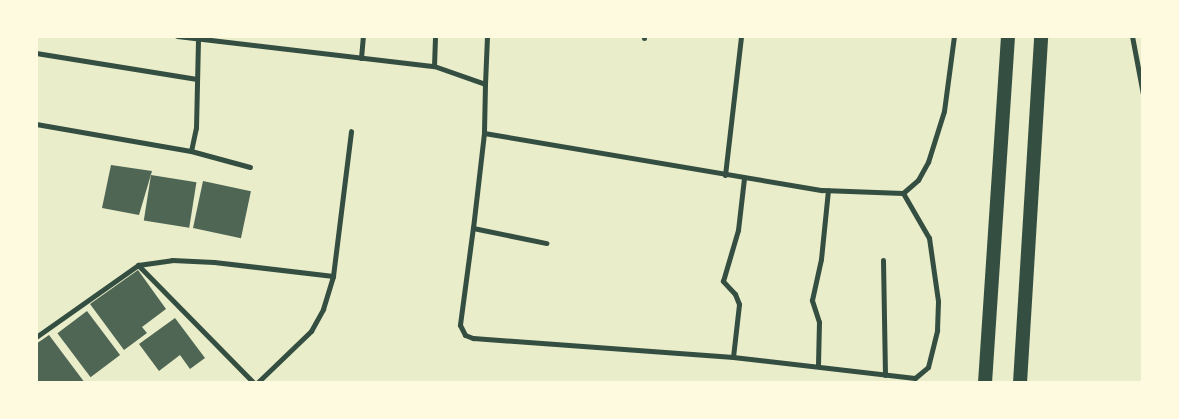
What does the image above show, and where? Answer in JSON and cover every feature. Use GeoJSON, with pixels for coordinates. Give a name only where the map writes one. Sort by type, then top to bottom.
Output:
{"type":"FeatureCollection","features":[{"type":"Feature","properties":{"kind":"highway"},"geometry":{"type":"LineString","coordinates":[[985,383],[1008,36]]}},
{"type":"Feature","properties":{"kind":"highway"},"geometry":{"type":"LineString","coordinates":[[1020,383],[1040,36]]}},
{"type":"Feature","properties":{"kind":"street"},"geometry":{"type":"LineString","coordinates":[[177,36],[434,66],[485,84]]}},
{"type":"Feature","properties":{"kind":"street"},"geometry":{"type":"LineString","coordinates":[[361,58],[363,36]]}},
{"type":"Feature","properties":{"kind":"street"},"geometry":{"type":"LineString","coordinates":[[434,66],[435,36]]}},
{"type":"Feature","properties":{"kind":"street"},"geometry":{"type":"LineString","coordinates":[[487,36],[484,133],[460,325],[465,334],[473,338],[818,365],[904,379],[923,374],[938,330],[935,269],[929,238],[903,193]]}},
{"type":"Feature","properties":{"kind":"street"},"geometry":{"type":"LineString","coordinates":[[725,175],[741,36]]}},
{"type":"Feature","properties":{"kind":"street"},"geometry":{"type":"LineString","coordinates":[[484,133],[582,147],[744,178],[828,190],[903,193],[918,180],[928,162],[944,111],[954,36]]}},
{"type":"Feature","properties":{"kind":"street"},"geometry":{"type":"LineString","coordinates":[[1132,36],[1143,94]]}},
{"type":"Feature","properties":{"kind":"street"},"geometry":{"type":"LineString","coordinates":[[191,151],[196,128],[198,38]]}},
{"type":"Feature","properties":{"kind":"street"},"geometry":{"type":"LineString","coordinates":[[36,53],[197,79]]}},
{"type":"Feature","properties":{"kind":"street"},"geometry":{"type":"LineString","coordinates":[[36,124],[191,151],[250,167]]}},
{"type":"Feature","properties":{"kind":"street"},"geometry":{"type":"LineString","coordinates":[[138,264],[256,383],[311,331],[323,308],[333,276],[351,131]]}},
{"type":"Feature","properties":{"kind":"street"},"geometry":{"type":"LineString","coordinates":[[733,357],[739,304],[735,294],[723,282],[738,230],[744,178]]}},
{"type":"Feature","properties":{"kind":"street"},"geometry":{"type":"LineString","coordinates":[[818,365],[819,322],[812,300],[821,259],[828,190]]}},
{"type":"Feature","properties":{"kind":"street"},"geometry":{"type":"LineString","coordinates":[[473,227],[546,243]]}},
{"type":"Feature","properties":{"kind":"street"},"geometry":{"type":"LineString","coordinates":[[36,337],[138,264],[172,260],[206,262],[333,276]]}},
{"type":"Feature","properties":{"kind":"street"},"geometry":{"type":"LineString","coordinates":[[883,260],[885,375]]}},
{"type":"Feature","properties":{"kind":"building"},"geometry":{"type":"Polygon","coordinates":[[[111,165],[152,171],[139,215],[102,208],[111,165]]]}},
{"type":"Feature","properties":{"kind":"building"},"geometry":{"type":"Polygon","coordinates":[[[151,175],[196,182],[189,228],[144,220],[151,175]]]}},
{"type":"Feature","properties":{"kind":"building"},"geometry":{"type":"Polygon","coordinates":[[[203,181],[251,191],[241,238],[193,228],[203,181]]]}},
{"type":"Feature","properties":{"kind":"building"},"geometry":{"type":"Polygon","coordinates":[[[138,270],[166,309],[142,327],[147,333],[124,350],[90,304],[138,270]]]}},
{"type":"Feature","properties":{"kind":"building"},"geometry":{"type":"Polygon","coordinates":[[[87,311],[120,355],[91,377],[57,333],[87,311]]]}},
{"type":"Feature","properties":{"kind":"building"},"geometry":{"type":"Polygon","coordinates":[[[175,318],[205,358],[190,369],[180,355],[159,371],[139,344],[175,318]]]}},
{"type":"Feature","properties":{"kind":"building"},"geometry":{"type":"Polygon","coordinates":[[[49,335],[85,383],[36,383],[36,344],[49,335]]]}}]}
